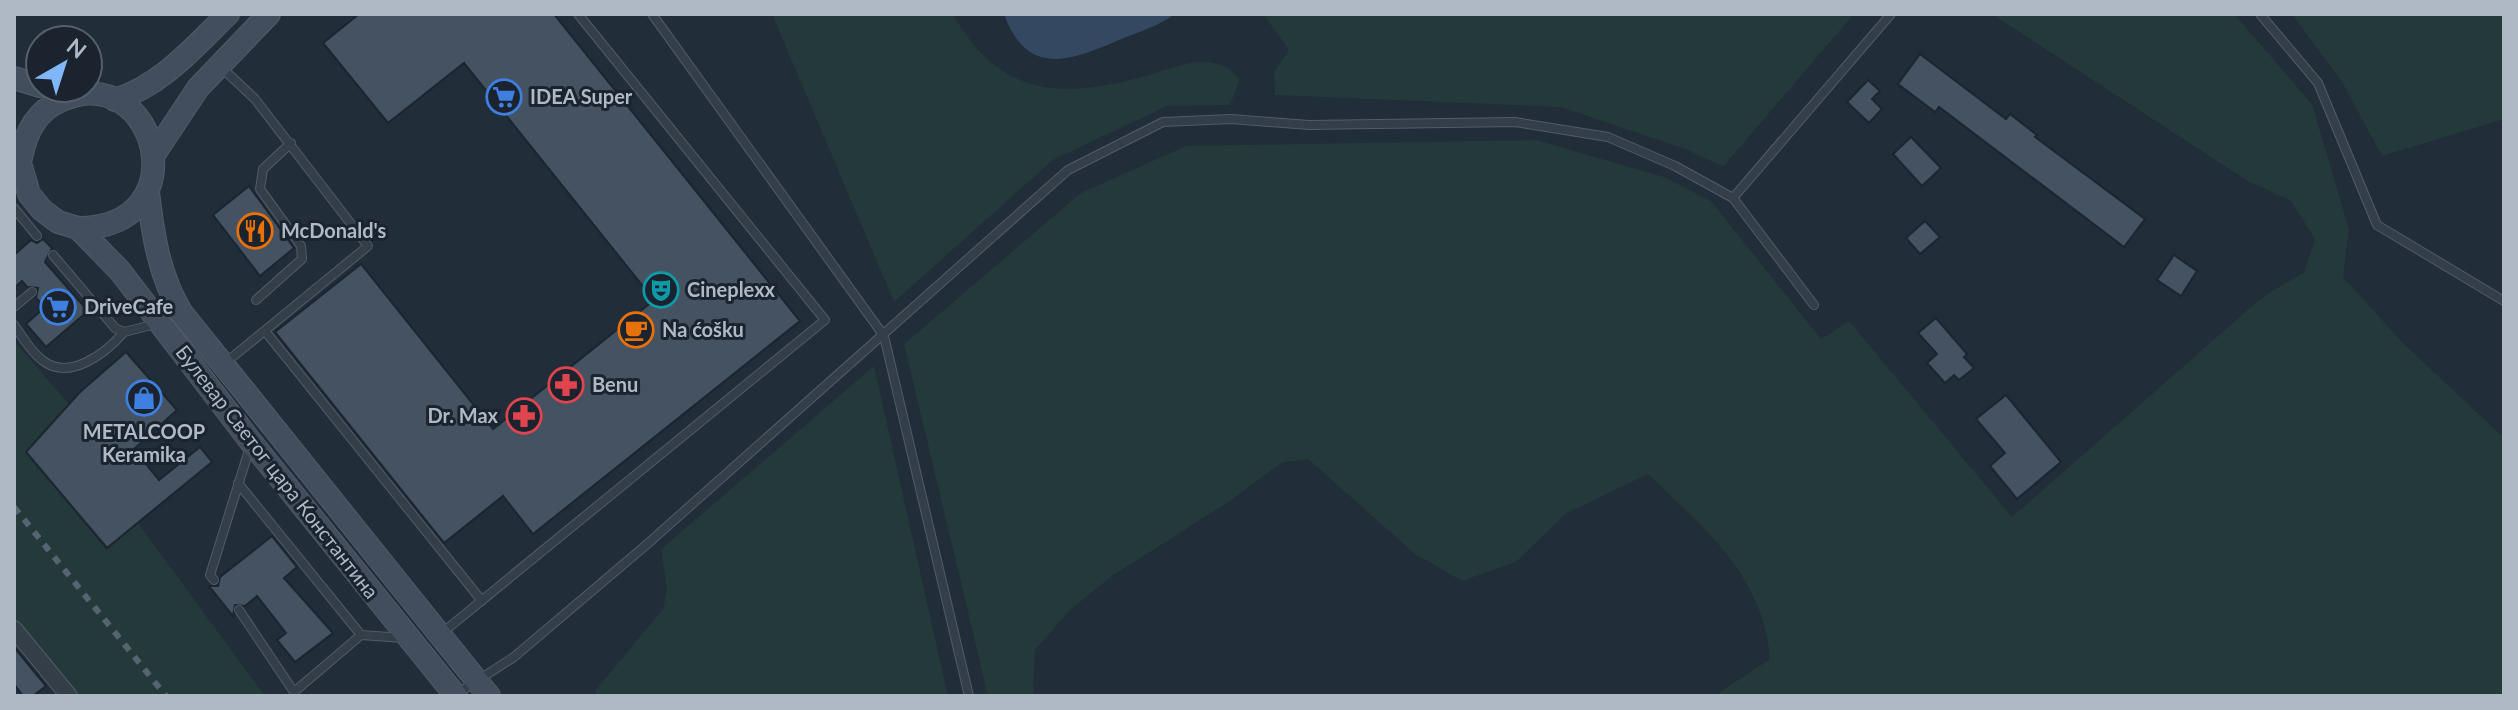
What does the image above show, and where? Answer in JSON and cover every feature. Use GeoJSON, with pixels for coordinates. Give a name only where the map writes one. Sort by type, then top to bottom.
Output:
{"type":"FeatureCollection","features":[{"type":"Feature","properties":{"kind":"main road"},"geometry":{"type":"LineString","coordinates":[[115,100],[140,92],[167,72],[228,14]]}},
{"type":"Feature","properties":{"kind":"main road"},"geometry":{"type":"LineString","coordinates":[[78,228],[99,228],[119,222],[136,209],[148,192],[155,153],[186,103],[269,14]]}},
{"type":"Feature","properties":{"kind":"main road"},"geometry":{"type":"LineString","coordinates":[[104,97],[115,100],[134,113],[148,131],[155,153]]}},
{"type":"Feature","properties":{"kind":"main road"},"geometry":{"type":"LineString","coordinates":[[18,165],[25,137],[36,119],[52,104]]}},
{"type":"Feature","properties":{"kind":"main road","name":"Булевар Светог цара Константина"},"geometry":{"type":"LineString","coordinates":[[18,165],[29,194],[42,210],[58,222],[78,228],[109,259],[455,696]]}},
{"type":"Feature","properties":{"kind":"main road","name":"Булевар Светог цара Константина"},"geometry":{"type":"LineString","coordinates":[[148,192],[154,243],[168,291],[483,688]]}},
{"type":"Feature","properties":{"kind":"street"},"geometry":{"type":"LineString","coordinates":[[15,631],[65,694]]}},
{"type":"Feature","properties":{"kind":"lane"},"geometry":{"type":"LineString","coordinates":[[440,635],[825,320],[578,14]]}},
{"type":"Feature","properties":{"kind":"lane"},"geometry":{"type":"LineString","coordinates":[[652,14],[884,336],[969,696]]}},
{"type":"Feature","properties":{"kind":"lane"},"geometry":{"type":"LineString","coordinates":[[1733,198],[1891,14]]}},
{"type":"Feature","properties":{"kind":"lane"},"geometry":{"type":"LineString","coordinates":[[2260,14],[2318,83],[2377,225],[2504,301]]}},
{"type":"Feature","properties":{"kind":"lane"},"geometry":{"type":"LineString","coordinates":[[219,65],[255,99],[368,246],[223,364]]}},
{"type":"Feature","properties":{"kind":"lane"},"geometry":{"type":"LineString","coordinates":[[455,696],[483,688],[514,657],[884,336],[1068,170],[1163,122],[1231,119],[1309,125],[1515,122],[1608,137],[1675,166],[1733,198],[1814,305]]}},
{"type":"Feature","properties":{"kind":"lane"},"geometry":{"type":"LineString","coordinates":[[256,300],[298,266],[303,257],[301,246],[261,194],[263,169],[291,143]]}},
{"type":"Feature","properties":{"kind":"lane"},"geometry":{"type":"LineString","coordinates":[[14,208],[37,236]]}},
{"type":"Feature","properties":{"kind":"lane"},"geometry":{"type":"LineString","coordinates":[[53,255],[59,271],[107,322],[124,332]]}},
{"type":"Feature","properties":{"kind":"lane"},"geometry":{"type":"LineString","coordinates":[[14,307],[32,292]]}},
{"type":"Feature","properties":{"kind":"lane"},"geometry":{"type":"LineString","coordinates":[[14,325],[42,360],[63,368],[75,367],[106,351],[124,332],[159,323]]}},
{"type":"Feature","properties":{"kind":"lane"},"geometry":{"type":"LineString","coordinates":[[265,331],[482,601]]}},
{"type":"Feature","properties":{"kind":"lane"},"geometry":{"type":"LineString","coordinates":[[214,580],[210,575],[251,442]]}},
{"type":"Feature","properties":{"kind":"lane"},"geometry":{"type":"LineString","coordinates":[[238,483],[361,635]]}},
{"type":"Feature","properties":{"kind":"lane"},"geometry":{"type":"LineString","coordinates":[[239,610],[294,692],[361,635],[409,638]]}},
{"type":"Feature","properties":{"kind":"green space"},"geometry":{"type":"Polygon","coordinates":[[[772,14],[953,14],[972,42],[992,63],[1013,77],[1062,89],[1118,83],[1197,62],[1217,63],[1230,69],[1240,79],[1230,105],[1167,106],[1053,160],[894,302],[772,14]]]}},
{"type":"Feature","properties":{"kind":"green space"},"geometry":{"type":"Polygon","coordinates":[[[1263,14],[1854,14],[1723,167],[1688,150],[1561,107],[1275,95],[1274,72],[1289,50],[1263,14]]]}},
{"type":"Feature","properties":{"kind":"green space"},"geometry":{"type":"Polygon","coordinates":[[[1992,14],[2234,14],[2312,104],[2349,229],[2343,277],[2403,343],[2504,438],[2504,696],[1714,696],[1770,659],[1765,629],[1756,602],[1728,556],[1648,474],[1565,514],[1516,562],[1462,581],[1415,554],[1308,459],[1281,463],[1230,501],[1112,576],[1070,610],[1035,650],[1033,696],[988,696],[904,344],[1081,193],[1186,146],[1536,140],[1664,177],[1711,201],[1821,339],[1849,321],[2012,517],[2260,299],[2304,272],[2315,239],[2291,201],[2246,180],[1992,14]]]}},
{"type":"Feature","properties":{"kind":"green space"},"geometry":{"type":"Polygon","coordinates":[[[2292,14],[2504,14],[2504,119],[2382,156],[2342,82],[2292,14]]]}},
{"type":"Feature","properties":{"kind":"green space"},"geometry":{"type":"Polygon","coordinates":[[[14,341],[69,404],[25,452],[106,549],[138,523],[265,696],[73,696],[14,622],[14,341]]]}},
{"type":"Feature","properties":{"kind":"green space"},"geometry":{"type":"Polygon","coordinates":[[[874,366],[948,696],[597,696],[595,691],[663,609],[667,590],[661,549],[874,366]]]}},
{"type":"Feature","properties":{"kind":"water"},"geometry":{"type":"Polygon","coordinates":[[[1004,14],[1175,14],[1101,48],[1052,59],[1038,56],[1025,48],[1004,14]]]}},
{"type":"Feature","properties":{"kind":"building"},"geometry":{"type":"Polygon","coordinates":[[[359,14],[554,14],[800,321],[533,534],[503,496],[444,543],[275,332],[361,264],[493,429],[654,300],[464,63],[388,123],[323,43],[359,14]]]}},
{"type":"Feature","properties":{"kind":"building"},"geometry":{"type":"Polygon","coordinates":[[[1920,54],[2006,119],[2010,114],[2037,135],[2035,137],[2145,219],[2124,247],[1939,107],[1935,112],[1898,84],[1920,54]]]}},
{"type":"Feature","properties":{"kind":"building"},"geometry":{"type":"Polygon","coordinates":[[[1868,80],[1880,91],[1872,99],[1882,109],[1869,123],[1847,102],[1868,80]]]}},
{"type":"Feature","properties":{"kind":"building"},"geometry":{"type":"Polygon","coordinates":[[[1911,137],[1941,168],[1922,186],[1893,154],[1911,137]]]}},
{"type":"Feature","properties":{"kind":"building","name":"McDonald's"},"geometry":{"type":"Polygon","coordinates":[[[249,186],[294,248],[260,276],[213,215],[249,186]]]}},
{"type":"Feature","properties":{"kind":"building"},"geometry":{"type":"Polygon","coordinates":[[[1925,221],[1940,237],[1920,254],[1906,238],[1925,221]]]}},
{"type":"Feature","properties":{"kind":"building"},"geometry":{"type":"Polygon","coordinates":[[[43,239],[52,248],[45,262],[88,311],[46,347],[26,324],[45,307],[36,298],[38,288],[27,287],[22,281],[14,288],[14,255],[31,240],[37,243],[43,239]]]}},
{"type":"Feature","properties":{"kind":"building"},"geometry":{"type":"Polygon","coordinates":[[[2174,255],[2197,271],[2181,296],[2157,280],[2174,255]]]}},
{"type":"Feature","properties":{"kind":"building"},"geometry":{"type":"Polygon","coordinates":[[[1936,318],[1967,354],[1964,357],[1974,368],[1959,380],[1954,375],[1945,383],[1927,363],[1937,354],[1918,333],[1936,318]]]}},
{"type":"Feature","properties":{"kind":"building"},"geometry":{"type":"Polygon","coordinates":[[[126,352],[177,410],[134,449],[159,480],[200,447],[212,462],[107,548],[26,452],[80,392],[126,352]]]}},
{"type":"Feature","properties":{"kind":"building"},"geometry":{"type":"Polygon","coordinates":[[[2006,395],[2061,462],[2017,499],[1990,466],[2005,453],[1976,419],[2006,395]]]}},
{"type":"Feature","properties":{"kind":"building"},"geometry":{"type":"Polygon","coordinates":[[[272,536],[297,567],[284,578],[333,633],[295,662],[277,640],[286,633],[257,596],[245,606],[235,605],[233,616],[209,586],[218,586],[220,577],[272,536]]]}},
{"type":"Feature","properties":{"kind":"building"},"geometry":{"type":"Polygon","coordinates":[[[14,647],[46,686],[33,696],[23,696],[14,684],[14,647]]]}},
{"type":"Feature","properties":{"kind":"railway"},"geometry":{"type":"LineString","coordinates":[[14,507],[166,696]]}},
{"type":"Feature","properties":{"kind":"place","name":"IDEA Super"},"geometry":{"type":"Point","coordinates":[504,97]}},
{"type":"Feature","properties":{"kind":"place","name":"McDonald's"},"geometry":{"type":"Point","coordinates":[255,231]}},
{"type":"Feature","properties":{"kind":"place","name":"Cineplexx"},"geometry":{"type":"Point","coordinates":[661,290]}},
{"type":"Feature","properties":{"kind":"place","name":"DriveCafe"},"geometry":{"type":"Point","coordinates":[58,307]}},
{"type":"Feature","properties":{"kind":"place","name":"Na ćošku"},"geometry":{"type":"Point","coordinates":[636,330]}},
{"type":"Feature","properties":{"kind":"place","name":"Benu"},"geometry":{"type":"Point","coordinates":[566,385]}},
{"type":"Feature","properties":{"kind":"place","name":"METALCOOP Keramika"},"geometry":{"type":"Point","coordinates":[144,398]}},
{"type":"Feature","properties":{"kind":"place","name":"Dr. Max"},"geometry":{"type":"Point","coordinates":[524,416]}}]}
